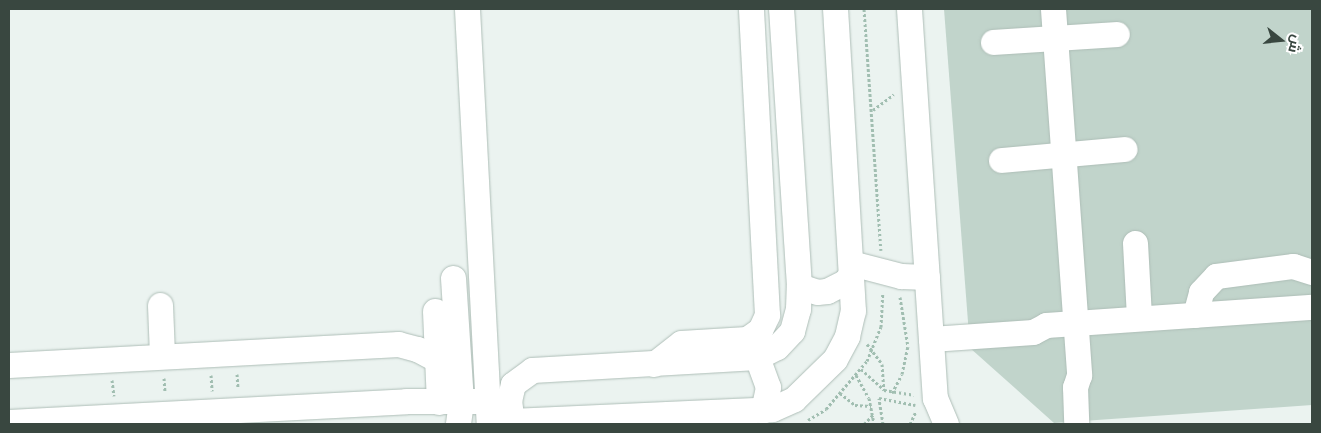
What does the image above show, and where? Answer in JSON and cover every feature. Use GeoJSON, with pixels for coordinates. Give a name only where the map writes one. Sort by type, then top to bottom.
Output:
{"type":"FeatureCollection","features":[{"type":"Feature","properties":{"kind":"street"},"geometry":{"type":"LineString","coordinates":[[467,9],[502,414]]}},
{"type":"Feature","properties":{"kind":"street"},"geometry":{"type":"LineString","coordinates":[[654,364],[681,343],[747,339],[760,330],[767,316],[751,9]]}},
{"type":"Feature","properties":{"kind":"street"},"geometry":{"type":"LineString","coordinates":[[502,414],[518,377],[532,370],[757,357],[777,348],[792,331],[798,309],[798,286],[781,9]]}},
{"type":"Feature","properties":{"kind":"street"},"geometry":{"type":"LineString","coordinates":[[9,422],[166,414],[453,409],[502,414],[705,418],[763,410],[794,399],[835,359],[851,324],[851,274],[835,9]]}},
{"type":"Feature","properties":{"kind":"street"},"geometry":{"type":"LineString","coordinates":[[908,9],[927,277],[923,337],[926,409],[946,424]]}},
{"type":"Feature","properties":{"kind":"street"},"geometry":{"type":"LineString","coordinates":[[1053,9],[1079,375],[1075,387],[1076,424]]}},
{"type":"Feature","properties":{"kind":"street"},"geometry":{"type":"LineString","coordinates":[[993,42],[1118,34]]}},
{"type":"Feature","properties":{"kind":"street"},"geometry":{"type":"LineString","coordinates":[[1001,160],[1125,149]]}},
{"type":"Feature","properties":{"kind":"street"},"geometry":{"type":"LineString","coordinates":[[1135,243],[1139,318]]}},
{"type":"Feature","properties":{"kind":"street"},"geometry":{"type":"LineString","coordinates":[[1195,315],[1201,292],[1216,276],[1293,266],[1312,272]]}},
{"type":"Feature","properties":{"kind":"street"},"geometry":{"type":"LineString","coordinates":[[798,286],[808,291],[827,291],[837,288],[851,274]]}},
{"type":"Feature","properties":{"kind":"street"},"geometry":{"type":"LineString","coordinates":[[851,274],[888,285],[927,277]]}},
{"type":"Feature","properties":{"kind":"street"},"geometry":{"type":"LineString","coordinates":[[453,409],[454,278]]}},
{"type":"Feature","properties":{"kind":"street"},"geometry":{"type":"LineString","coordinates":[[160,304],[162,355]]}},
{"type":"Feature","properties":{"kind":"street"},"geometry":{"type":"LineString","coordinates":[[923,337],[1033,332],[1046,325],[1312,307]]}},
{"type":"Feature","properties":{"kind":"street"},"geometry":{"type":"LineString","coordinates":[[435,311],[438,360],[453,409]]}},
{"type":"Feature","properties":{"kind":"street"},"geometry":{"type":"LineString","coordinates":[[9,365],[162,355],[398,344],[417,349],[438,360]]}},
{"type":"Feature","properties":{"kind":"street"},"geometry":{"type":"LineString","coordinates":[[757,357],[768,387],[763,410]]}},
{"type":"Feature","properties":{"kind":"street"},"geometry":{"type":"LineString","coordinates":[[1079,375],[1086,387],[1088,424]]}},
{"type":"Feature","properties":{"kind":"path"},"geometry":{"type":"LineString","coordinates":[[864,9],[888,285]]}},
{"type":"Feature","properties":{"kind":"path"},"geometry":{"type":"LineString","coordinates":[[851,274],[888,285],[902,302],[903,332],[923,337]]}},
{"type":"Feature","properties":{"kind":"path"},"geometry":{"type":"LineString","coordinates":[[911,354],[923,337]]}},
{"type":"Feature","properties":{"kind":"path"},"geometry":{"type":"LineString","coordinates":[[892,393],[923,337]]}},
{"type":"Feature","properties":{"kind":"path"},"geometry":{"type":"LineString","coordinates":[[162,355],[166,414]]}},
{"type":"Feature","properties":{"kind":"path"},"geometry":{"type":"LineString","coordinates":[[111,358],[115,417]]}},
{"type":"Feature","properties":{"kind":"path"},"geometry":{"type":"LineString","coordinates":[[861,369],[877,386],[892,393],[919,394],[926,409]]}},
{"type":"Feature","properties":{"kind":"path"},"geometry":{"type":"LineString","coordinates":[[856,375],[871,406],[874,424]]}},
{"type":"Feature","properties":{"kind":"path"},"geometry":{"type":"LineString","coordinates":[[840,393],[855,405],[871,406]]}},
{"type":"Feature","properties":{"kind":"path"},"geometry":{"type":"LineString","coordinates":[[883,424],[879,398],[926,409]]}},
{"type":"Feature","properties":{"kind":"path"},"geometry":{"type":"LineString","coordinates":[[910,424],[926,409]]}},
{"type":"Feature","properties":{"kind":"path"},"geometry":{"type":"LineString","coordinates":[[864,424],[873,414]]}},
{"type":"Feature","properties":{"kind":"building"},"geometry":{"type":"Polygon","coordinates":[[[944,9],[1312,9],[1312,405],[1054,423],[970,348],[944,9]]]}}]}
